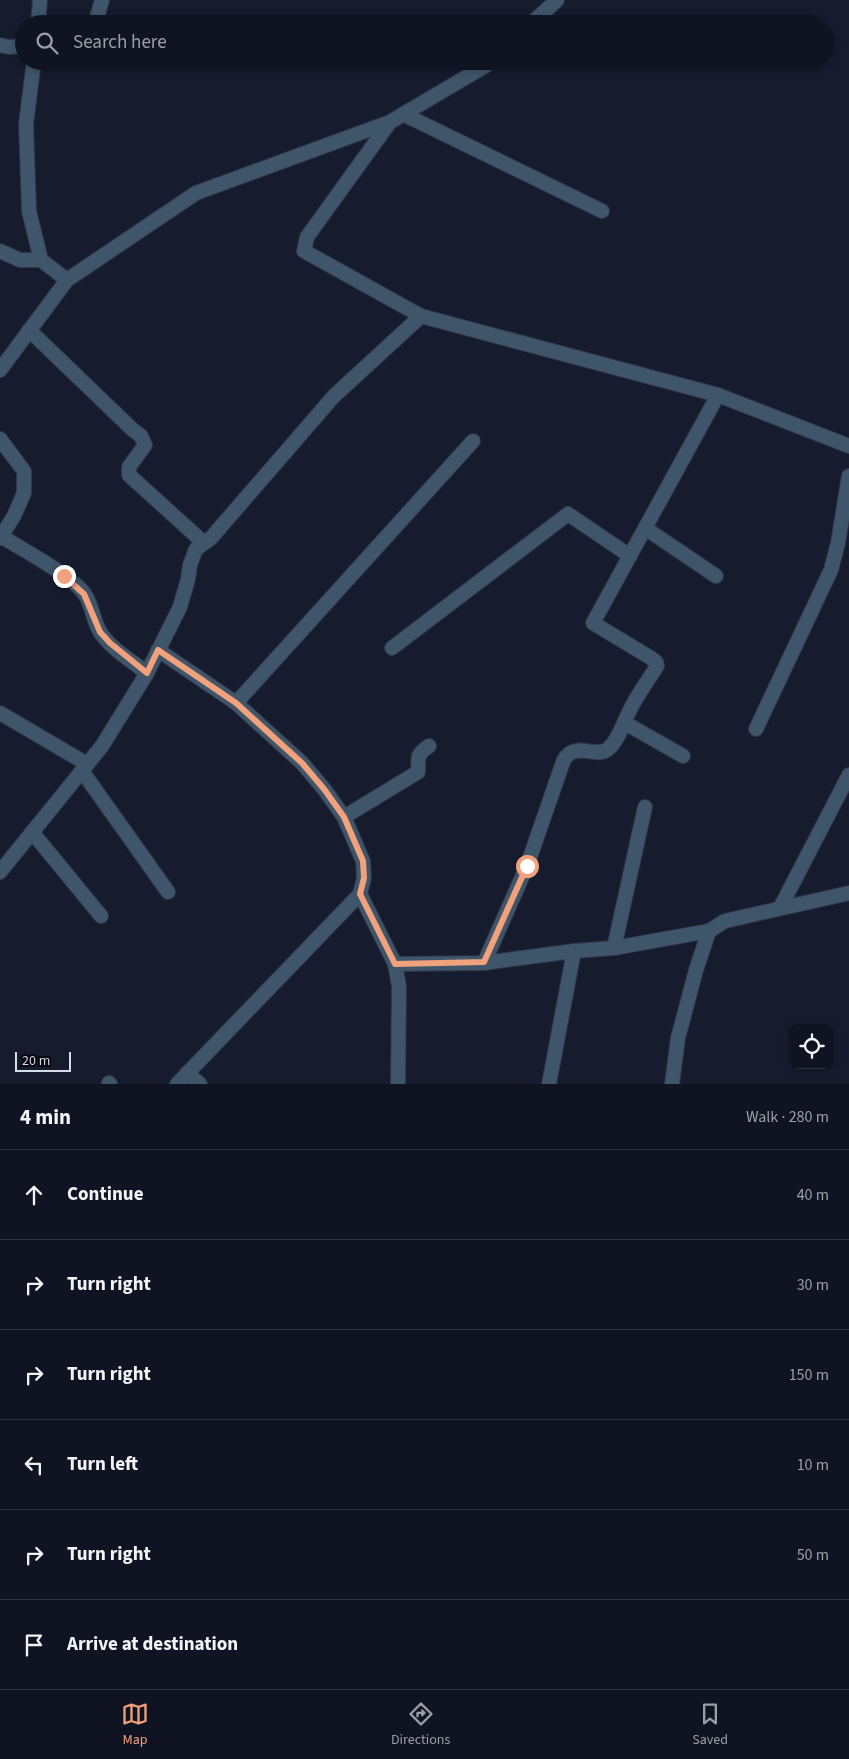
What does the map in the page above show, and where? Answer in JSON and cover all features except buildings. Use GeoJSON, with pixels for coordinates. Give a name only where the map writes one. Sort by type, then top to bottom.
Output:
{"type":"FeatureCollection","features":[{"type":"Feature","properties":{"kind":"street"},"geometry":{"type":"LineString","coordinates":[[39,15],[40,0]]}},
{"type":"Feature","properties":{"kind":"street"},"geometry":{"type":"LineString","coordinates":[[98,15],[102,0]]}},
{"type":"Feature","properties":{"kind":"street"},"geometry":{"type":"LineString","coordinates":[[541,15],[557,0]]}},
{"type":"Feature","properties":{"kind":"street"},"geometry":{"type":"LineString","coordinates":[[0,45],[15,46]]}},
{"type":"Feature","properties":{"kind":"street"},"geometry":{"type":"LineString","coordinates":[[33,70],[26,124],[29,211],[41,260],[66,280]]}},
{"type":"Feature","properties":{"kind":"street"},"geometry":{"type":"LineString","coordinates":[[0,370],[66,280],[196,193],[390,122],[478,70]]}},
{"type":"Feature","properties":{"kind":"street"},"geometry":{"type":"LineString","coordinates":[[403,114],[602,211]]}},
{"type":"Feature","properties":{"kind":"street"},"geometry":{"type":"LineString","coordinates":[[390,122],[307,236],[304,251],[421,316],[718,395],[849,446]]}},
{"type":"Feature","properties":{"kind":"street"},"geometry":{"type":"LineString","coordinates":[[0,251],[20,260],[41,260]]}},
{"type":"Feature","properties":{"kind":"street"},"geometry":{"type":"LineString","coordinates":[[0,872],[102,746],[147,673],[180,607],[190,565],[196,549],[212,538],[334,396],[421,316]]}},
{"type":"Feature","properties":{"kind":"street"},"geometry":{"type":"LineString","coordinates":[[29,330],[132,430],[141,436],[145,445],[129,467],[129,475],[204,543]]}},
{"type":"Feature","properties":{"kind":"street"},"geometry":{"type":"LineString","coordinates":[[484,962],[527,866],[562,765],[572,752],[603,752],[610,748],[625,723],[628,713],[657,666],[656,662],[593,622],[718,395]]}},
{"type":"Feature","properties":{"kind":"street"},"geometry":{"type":"LineString","coordinates":[[0,439],[24,471],[24,493],[14,516],[0,537],[64,576],[79,588],[84,594],[100,632],[110,643],[147,673]]}},
{"type":"Feature","properties":{"kind":"street"},"geometry":{"type":"LineString","coordinates":[[236,703],[473,441]]}},
{"type":"Feature","properties":{"kind":"street"},"geometry":{"type":"LineString","coordinates":[[756,729],[831,570],[838,542],[849,476]]}},
{"type":"Feature","properties":{"kind":"street"},"geometry":{"type":"LineString","coordinates":[[392,648],[568,514],[630,556]]}},
{"type":"Feature","properties":{"kind":"street"},"geometry":{"type":"LineString","coordinates":[[645,528],[716,576]]}},
{"type":"Feature","properties":{"kind":"street"},"geometry":{"type":"LineString","coordinates":[[158,650],[236,703],[302,763],[344,817],[363,861],[364,878],[360,894],[177,1084]]}},
{"type":"Feature","properties":{"kind":"street"},"geometry":{"type":"LineString","coordinates":[[0,713],[85,767],[168,892]]}},
{"type":"Feature","properties":{"kind":"street"},"geometry":{"type":"LineString","coordinates":[[625,723],[683,756]]}},
{"type":"Feature","properties":{"kind":"street"},"geometry":{"type":"LineString","coordinates":[[344,817],[418,772],[418,758],[421,752],[429,746]]}},
{"type":"Feature","properties":{"kind":"street"},"geometry":{"type":"LineString","coordinates":[[780,908],[849,775]]}},
{"type":"Feature","properties":{"kind":"street"},"geometry":{"type":"LineString","coordinates":[[614,948],[646,807]]}},
{"type":"Feature","properties":{"kind":"street"},"geometry":{"type":"LineString","coordinates":[[32,832],[101,916]]}},
{"type":"Feature","properties":{"kind":"street"},"geometry":{"type":"LineString","coordinates":[[395,964],[484,962],[614,948],[709,931],[725,921],[849,893]]}},
{"type":"Feature","properties":{"kind":"street"},"geometry":{"type":"LineString","coordinates":[[360,894],[395,964],[398,986],[398,1084]]}},
{"type":"Feature","properties":{"kind":"street"},"geometry":{"type":"LineString","coordinates":[[672,1084],[678,1038],[696,970],[709,931]]}},
{"type":"Feature","properties":{"kind":"street"},"geometry":{"type":"LineString","coordinates":[[549,1084],[574,951]]}},
{"type":"Feature","properties":{"kind":"street"},"geometry":{"type":"LineString","coordinates":[[187,1073],[200,1084]]}},
{"type":"Feature","properties":{"kind":"route"},"geometry":{"type":"LineString","coordinates":[[64,576],[84,594],[100,632],[110,643],[147,673],[158,650],[236,703],[302,763],[344,817],[363,861],[364,878],[360,894],[395,964],[484,962],[527,866]]}}]}
